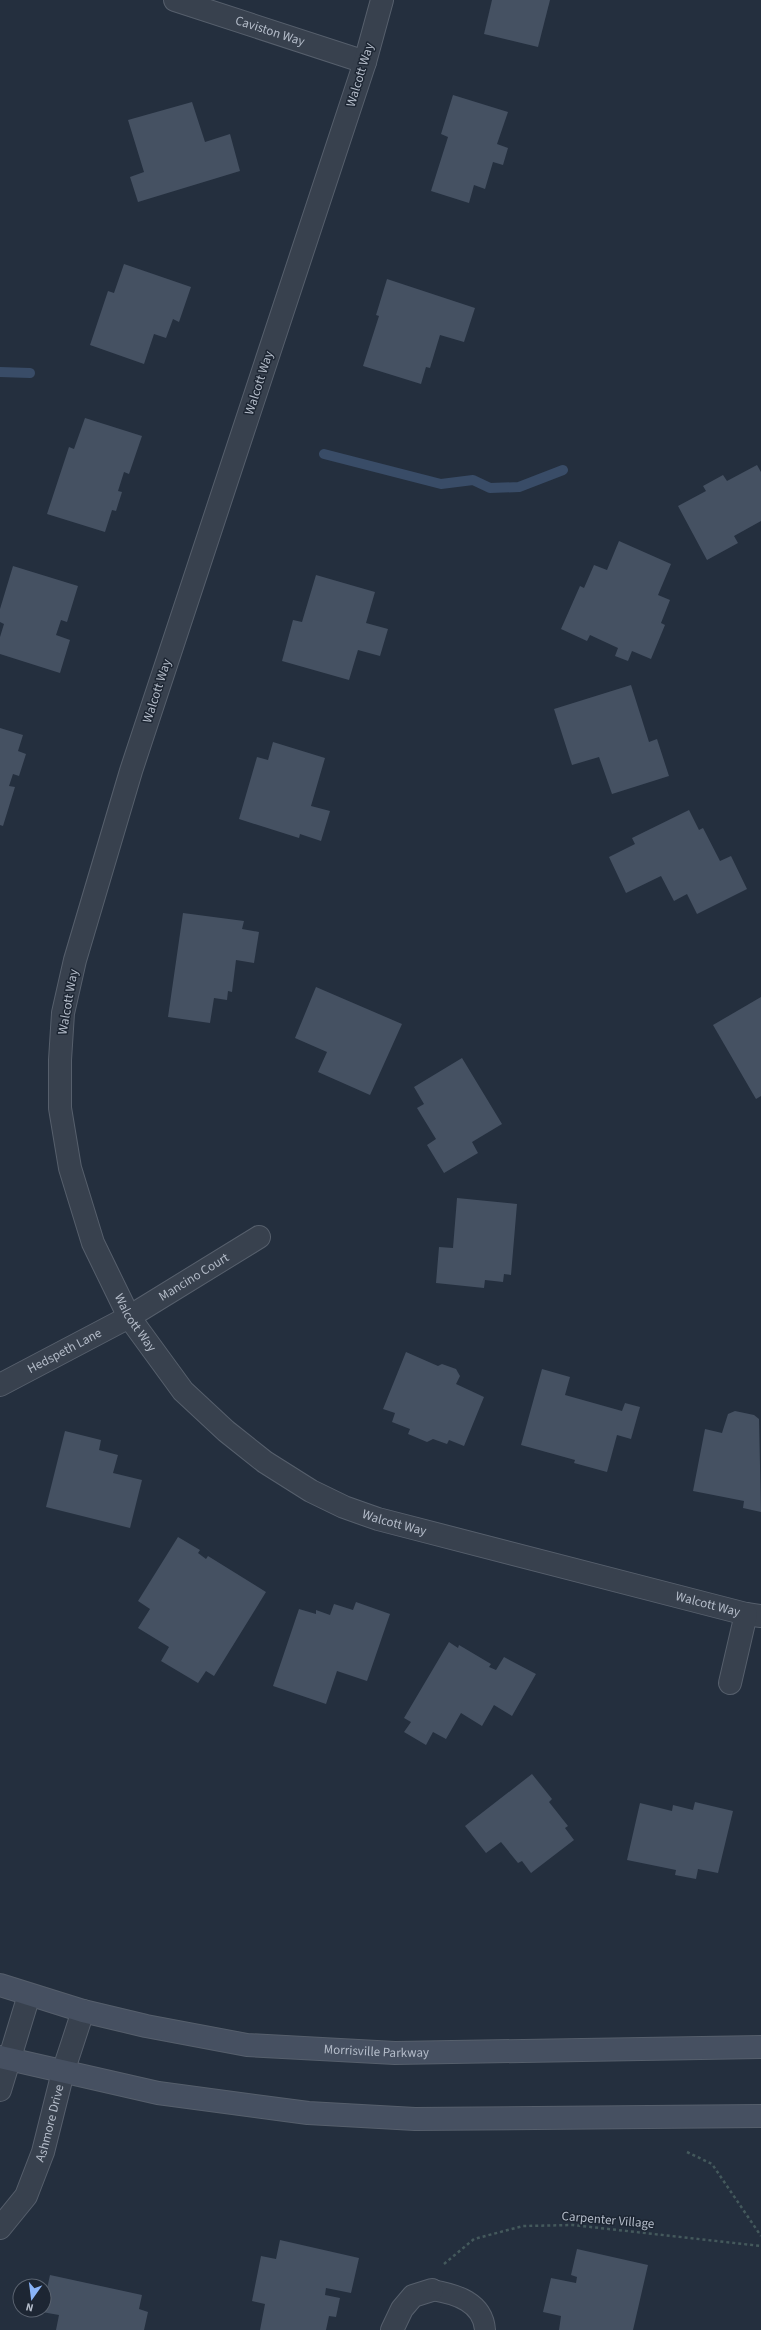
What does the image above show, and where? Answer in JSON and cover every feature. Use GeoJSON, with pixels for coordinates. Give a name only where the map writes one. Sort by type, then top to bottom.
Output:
{"type":"FeatureCollection","features":[{"type":"Feature","properties":{"kind":"main road","name":"Morrisville Parkway"},"geometry":{"type":"LineString","coordinates":[[0,1985],[29,1996],[83,2011],[146,2026],[247,2045],[395,2054],[761,2047]]}},
{"type":"Feature","properties":{"kind":"main road"},"geometry":{"type":"LineString","coordinates":[[4,2059],[158,2093],[308,2113],[415,2119],[761,2116]]}},
{"type":"Feature","properties":{"kind":"street","name":"Caviston Way"},"geometry":{"type":"LineString","coordinates":[[175,0],[365,62]]}},
{"type":"Feature","properties":{"kind":"street","name":"Walcott Way"},"geometry":{"type":"LineString","coordinates":[[382,0],[365,62],[131,771],[75,960],[63,1013],[60,1060],[60,1108],[70,1168],[93,1243],[129,1317],[184,1391],[226,1431],[265,1462],[311,1491],[344,1507],[461,1542],[753,1615]]}},
{"type":"Feature","properties":{"kind":"street","name":"Mancino Court"},"geometry":{"type":"LineString","coordinates":[[129,1317],[259,1237]]}},
{"type":"Feature","properties":{"kind":"street","name":"Hedspeth Lane"},"geometry":{"type":"LineString","coordinates":[[0,1385],[129,1317]]}},
{"type":"Feature","properties":{"kind":"street"},"geometry":{"type":"LineString","coordinates":[[730,1683],[753,1615]]}},
{"type":"Feature","properties":{"kind":"street"},"geometry":{"type":"LineString","coordinates":[[0,2090],[4,2059],[29,1996]]}},
{"type":"Feature","properties":{"kind":"street","name":"Ashmore Drive"},"geometry":{"type":"LineString","coordinates":[[0,2228],[26,2196],[42,2152],[63,2072],[83,2011]]}},
{"type":"Feature","properties":{"kind":"street"},"geometry":{"type":"LineString","coordinates":[[392,2330],[402,2309],[413,2296],[432,2290]]}},
{"type":"Feature","properties":{"kind":"lane"},"geometry":{"type":"LineString","coordinates":[[432,2290],[463,2298],[476,2307],[484,2322],[485,2330]]}},
{"type":"Feature","properties":{"kind":"path"},"geometry":{"type":"LineString","coordinates":[[687,2152],[712,2164],[761,2236]]}},
{"type":"Feature","properties":{"kind":"path","name":"Carpenter Village"},"geometry":{"type":"LineString","coordinates":[[432,2290],[446,2262],[474,2240],[523,2226],[573,2225],[761,2246]]}},
{"type":"Feature","properties":{"kind":"building"},"geometry":{"type":"Polygon","coordinates":[[[492,0],[550,0],[538,47],[484,34],[492,0]]]}},
{"type":"Feature","properties":{"kind":"building"},"geometry":{"type":"Polygon","coordinates":[[[453,95],[508,112],[497,144],[508,148],[503,165],[493,162],[485,189],[474,185],[469,203],[431,191],[448,137],[441,134],[453,95]]]}},
{"type":"Feature","properties":{"kind":"building"},"geometry":{"type":"Polygon","coordinates":[[[192,102],[205,142],[230,134],[240,171],[138,202],[130,177],[144,172],[128,120],[192,102]]]}},
{"type":"Feature","properties":{"kind":"building"},"geometry":{"type":"Polygon","coordinates":[[[124,264],[191,287],[179,322],[173,319],[166,338],[154,334],[144,364],[90,345],[108,291],[114,293],[124,264]]]}},
{"type":"Feature","properties":{"kind":"building"},"geometry":{"type":"Polygon","coordinates":[[[387,279],[475,308],[464,342],[440,335],[430,368],[426,367],[421,384],[363,366],[379,316],[376,315],[387,279]]]}},
{"type":"Feature","properties":{"kind":"building"},"geometry":{"type":"Polygon","coordinates":[[[85,418],[142,436],[129,474],[124,472],[118,491],[122,492],[116,511],[112,510],[105,532],[47,514],[69,447],[74,449],[85,418]]]}},
{"type":"Feature","properties":{"kind":"building"},"geometry":{"type":"Polygon","coordinates":[[[757,465],[761,472],[761,521],[734,536],[738,543],[707,560],[678,506],[706,491],[703,486],[723,475],[727,481],[757,465]]]}},
{"type":"Feature","properties":{"kind":"building"},"geometry":{"type":"Polygon","coordinates":[[[619,541],[671,564],[658,595],[670,600],[661,623],[665,625],[651,659],[632,651],[628,661],[615,656],[618,648],[590,635],[587,641],[561,629],[580,586],[584,588],[594,565],[607,570],[619,541]]]}},
{"type":"Feature","properties":{"kind":"building"},"geometry":{"type":"Polygon","coordinates":[[[13,566],[78,586],[67,622],[61,620],[56,635],[70,640],[60,673],[0,654],[0,637],[4,624],[0,622],[0,609],[13,566]]]}},
{"type":"Feature","properties":{"kind":"building"},"geometry":{"type":"Polygon","coordinates":[[[316,575],[375,592],[366,623],[388,629],[380,656],[358,650],[349,680],[282,661],[293,620],[302,622],[316,575]]]}},
{"type":"Feature","properties":{"kind":"building"},"geometry":{"type":"Polygon","coordinates":[[[631,685],[649,742],[657,739],[669,776],[612,794],[599,757],[572,765],[554,709],[631,685]]]}},
{"type":"Feature","properties":{"kind":"building"},"geometry":{"type":"Polygon","coordinates":[[[0,728],[23,735],[18,751],[26,754],[19,776],[13,774],[9,786],[15,787],[3,826],[0,825],[0,728]]]}},
{"type":"Feature","properties":{"kind":"building"},"geometry":{"type":"Polygon","coordinates":[[[273,742],[325,758],[311,806],[330,811],[321,841],[300,834],[299,838],[239,819],[257,757],[268,760],[273,742]]]}},
{"type":"Feature","properties":{"kind":"building"},"geometry":{"type":"Polygon","coordinates":[[[689,810],[699,830],[703,828],[720,861],[731,856],[747,889],[697,914],[687,894],[674,901],[661,876],[626,893],[609,857],[635,844],[632,838],[689,810]]]}},
{"type":"Feature","properties":{"kind":"building"},"geometry":{"type":"Polygon","coordinates":[[[183,913],[244,921],[242,929],[259,932],[254,963],[236,960],[232,992],[228,991],[227,1000],[214,998],[210,1023],[168,1017],[183,913]]]}},
{"type":"Feature","properties":{"kind":"building"},"geometry":{"type":"Polygon","coordinates":[[[316,987],[402,1024],[370,1095],[318,1072],[327,1052],[295,1038],[316,987]]]}},
{"type":"Feature","properties":{"kind":"building"},"geometry":{"type":"Polygon","coordinates":[[[761,997],[761,1096],[756,1099],[713,1025],[761,997]]]}},
{"type":"Feature","properties":{"kind":"building"},"geometry":{"type":"Polygon","coordinates":[[[462,1058],[502,1124],[472,1142],[478,1153],[444,1173],[427,1145],[436,1139],[417,1108],[424,1104],[414,1087],[462,1058]]]}},
{"type":"Feature","properties":{"kind":"building"},"geometry":{"type":"Polygon","coordinates":[[[457,1198],[517,1204],[511,1275],[504,1274],[503,1282],[485,1280],[484,1288],[436,1283],[439,1247],[453,1248],[457,1198]]]}},
{"type":"Feature","properties":{"kind":"building"},"geometry":{"type":"Polygon","coordinates":[[[406,1352],[438,1366],[442,1364],[456,1369],[460,1376],[456,1384],[484,1397],[464,1446],[449,1440],[447,1444],[433,1439],[427,1442],[408,1434],[410,1429],[392,1422],[395,1413],[383,1409],[406,1352]]]}},
{"type":"Feature","properties":{"kind":"building"},"geometry":{"type":"Polygon","coordinates":[[[542,1369],[570,1377],[565,1395],[622,1411],[625,1403],[640,1407],[631,1439],[617,1435],[607,1472],[574,1463],[575,1460],[521,1445],[542,1369]]]}},
{"type":"Feature","properties":{"kind":"building"},"geometry":{"type":"Polygon","coordinates":[[[735,1411],[754,1415],[759,1419],[761,1512],[743,1508],[744,1501],[693,1491],[705,1429],[722,1433],[728,1414],[735,1411]]]}},
{"type":"Feature","properties":{"kind":"building"},"geometry":{"type":"Polygon","coordinates":[[[65,1431],[101,1440],[99,1450],[118,1455],[113,1473],[142,1480],[130,1528],[46,1507],[65,1431]]]}},
{"type":"Feature","properties":{"kind":"building"},"geometry":{"type":"Polygon","coordinates":[[[178,1537],[200,1550],[198,1553],[206,1559],[208,1556],[266,1592],[214,1676],[206,1671],[198,1683],[161,1661],[169,1647],[138,1628],[150,1609],[138,1601],[178,1537]]]}},
{"type":"Feature","properties":{"kind":"building"},"geometry":{"type":"Polygon","coordinates":[[[356,1602],[390,1614],[367,1681],[337,1671],[326,1704],[273,1686],[299,1609],[316,1614],[316,1610],[330,1615],[334,1604],[353,1610],[356,1602]]]}},
{"type":"Feature","properties":{"kind":"building"},"geometry":{"type":"Polygon","coordinates":[[[449,1642],[458,1648],[459,1645],[491,1664],[489,1667],[496,1670],[504,1657],[536,1674],[512,1716],[494,1705],[482,1726],[461,1713],[446,1739],[433,1732],[426,1745],[404,1732],[411,1722],[404,1718],[449,1642]]]}},
{"type":"Feature","properties":{"kind":"building"},"geometry":{"type":"Polygon","coordinates":[[[532,1774],[552,1799],[549,1802],[568,1826],[565,1828],[574,1840],[531,1873],[522,1861],[518,1863],[501,1842],[486,1853],[465,1826],[532,1774]]]}},
{"type":"Feature","properties":{"kind":"building"},"geometry":{"type":"Polygon","coordinates":[[[695,1802],[733,1811],[718,1873],[698,1869],[696,1879],[675,1875],[676,1870],[627,1860],[640,1803],[672,1811],[673,1805],[693,1810],[695,1802]]]}},
{"type":"Feature","properties":{"kind":"building"},"geometry":{"type":"Polygon","coordinates":[[[280,2240],[359,2258],[351,2293],[326,2288],[325,2295],[340,2298],[336,2317],[329,2316],[326,2330],[260,2330],[265,2304],[252,2301],[261,2256],[276,2259],[280,2240]]]}},
{"type":"Feature","properties":{"kind":"building"},"geometry":{"type":"Polygon","coordinates":[[[577,2249],[648,2265],[633,2330],[559,2330],[561,2316],[543,2312],[551,2278],[576,2283],[577,2277],[571,2275],[577,2249]]]}},
{"type":"Feature","properties":{"kind":"building"},"geometry":{"type":"Polygon","coordinates":[[[50,2275],[142,2295],[139,2309],[148,2312],[144,2330],[56,2330],[59,2315],[52,2314],[52,2278],[49,2278],[50,2275]]]}},
{"type":"Feature","properties":{"kind":"waterway"},"geometry":{"type":"LineString","coordinates":[[0,372],[30,373]]}},
{"type":"Feature","properties":{"kind":"waterway"},"geometry":{"type":"LineString","coordinates":[[324,454],[441,484],[473,480],[490,488],[519,487],[563,470]]}}]}
